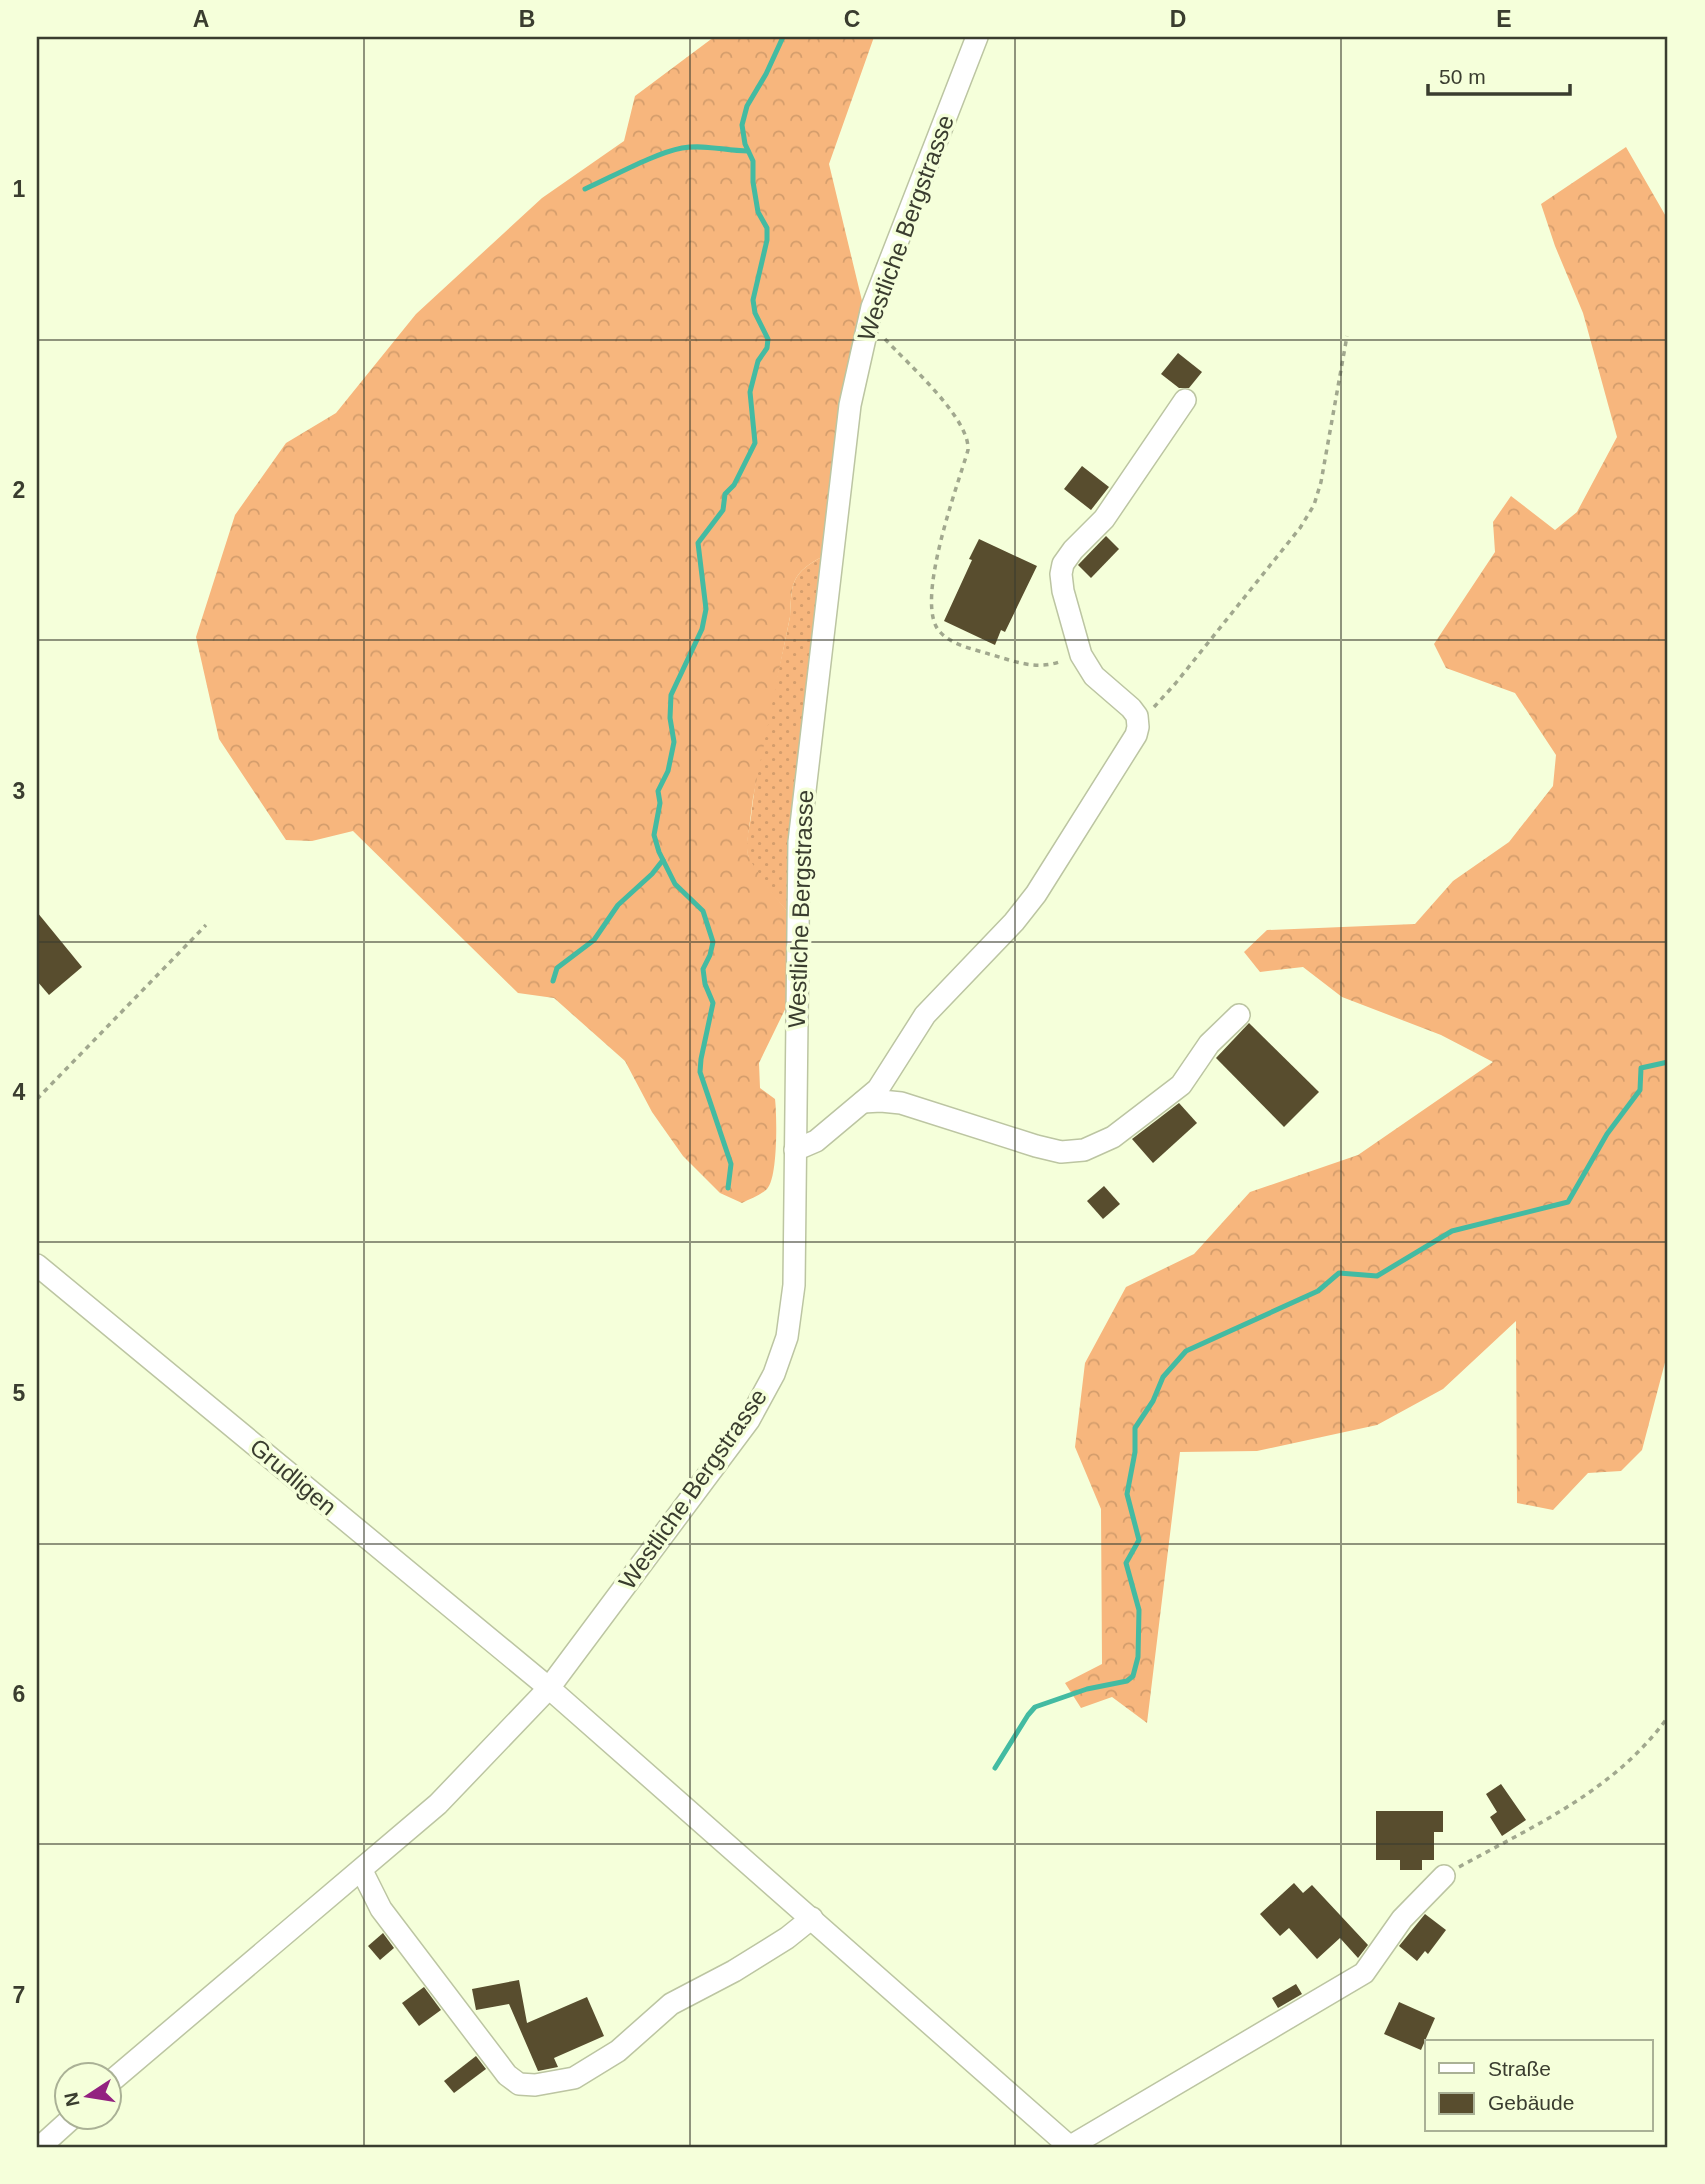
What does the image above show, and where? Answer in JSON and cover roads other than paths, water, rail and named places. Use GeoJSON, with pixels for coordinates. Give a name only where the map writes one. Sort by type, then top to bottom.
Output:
{"type":"FeatureCollection","features":[{"type":"Feature","properties":{"kind":"street","name":"Westliche Bergstrasse"},"geometry":{"type":"LineString","coordinates":[[122,2072],[438,1804],[549,1688],[749,1420],[775,1374],[787,1336],[794,1286],[799,842],[850,405],[866,327],[877,294],[977,37]]}},
{"type":"Feature","properties":{"kind":"street"},"geometry":{"type":"LineString","coordinates":[[795,1150],[816,1141],[878,1089],[925,1015],[1014,922],[1036,894],[1136,736],[1137,716],[1094,676],[1081,655],[1063,591],[1063,564],[1104,519],[1185,400]]}},
{"type":"Feature","properties":{"kind":"street"},"geometry":{"type":"LineString","coordinates":[[863,1102],[901,1103],[1061,1152],[1084,1150],[1113,1137],[1181,1085],[1209,1044],[1240,1016]]}},
{"type":"Feature","properties":{"kind":"street","name":"Grudligen"},"geometry":{"type":"LineString","coordinates":[[37,1265],[549,1688],[1069,2147]]}},
{"type":"Feature","properties":{"kind":"street"},"geometry":{"type":"LineString","coordinates":[[362,1871],[381,1909],[507,2075],[519,2084],[535,2085],[574,2078],[618,2051],[671,2004],[734,1971],[788,1938],[812,1918]]}},
{"type":"Feature","properties":{"kind":"street"},"geometry":{"type":"LineString","coordinates":[[1069,2147],[1364,1973],[1408,1911],[1444,1876]]}},
{"type":"Feature","properties":{"kind":"street"},"geometry":{"type":"LineString","coordinates":[[40,2147],[57,2132]]}},
{"type":"Feature","properties":{"kind":"waterway"},"geometry":{"type":"LineString","coordinates":[[728,1188],[731,1164],[700,1072],[713,1003],[705,984],[703,969],[713,942],[703,911],[675,884],[659,852],[654,835],[660,803],[658,791],[668,771],[674,742],[670,718],[671,695],[702,629],[706,609],[698,543],[723,510],[725,494],[734,485],[755,443],[750,392],[758,361],[767,348],[768,339],[755,313],[753,300],[767,240],[767,228],[758,212],[753,161],[745,144],[742,125],[747,106],[783,37]]}},
{"type":"Feature","properties":{"kind":"waterway"},"geometry":{"type":"LineString","coordinates":[[585,189],[647,160],[682,148],[748,151]]}},
{"type":"Feature","properties":{"kind":"waterway"},"geometry":{"type":"LineString","coordinates":[[553,981],[557,968],[594,940],[618,905],[652,874],[663,860]]}},
{"type":"Feature","properties":{"kind":"waterway"},"geometry":{"type":"LineString","coordinates":[[995,1768],[1035,1707],[1087,1689],[1127,1681],[1133,1676],[1138,1657],[1139,1610],[1126,1563],[1139,1540],[1127,1494],[1135,1452],[1135,1428],[1153,1401],[1163,1377],[1186,1351],[1318,1291],[1339,1273],[1377,1276],[1452,1231],[1568,1202],[1607,1134],[1640,1090],[1641,1068],[1668,1062]]}}]}
